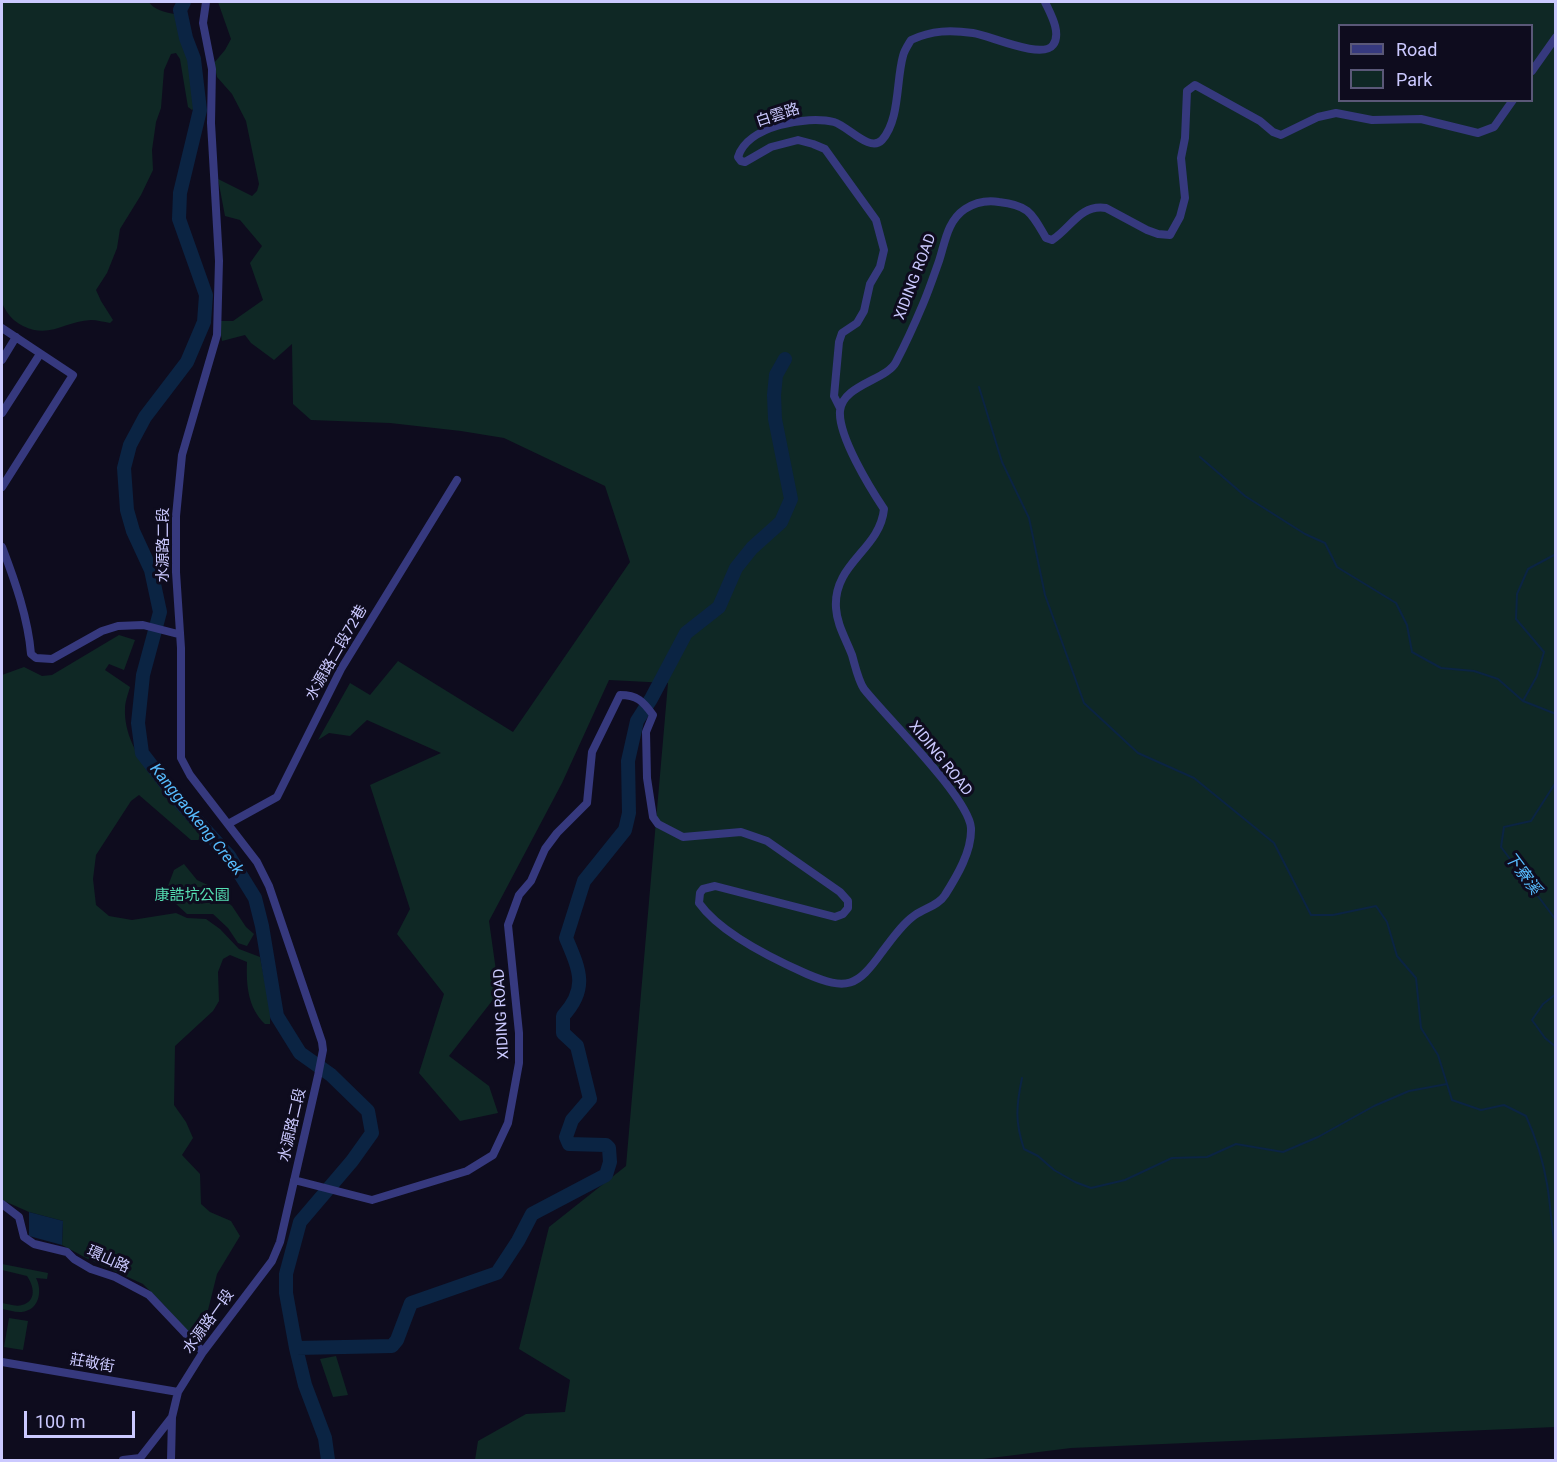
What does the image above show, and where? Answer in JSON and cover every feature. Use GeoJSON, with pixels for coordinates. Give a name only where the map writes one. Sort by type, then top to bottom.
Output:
{"type":"FeatureCollection","features":[{"type":"Feature","properties":{"kind":"street","name":"水源路二段"},"geometry":{"type":"LineString","coordinates":[[206,2],[203,22],[212,69],[210,123],[219,250],[217,336],[181,463],[176,516],[175,633],[181,648],[181,758],[190,775],[257,862],[269,886],[322,1042],[322,1058],[294,1180]]}},
{"type":"Feature","properties":{"kind":"street","name":"白雲路"},"geometry":{"type":"LineString","coordinates":[[840,408],[834,396],[839,342],[842,333],[857,323],[864,311],[870,284],[880,267],[884,250],[876,220],[825,149],[798,140],[771,147],[745,162],[738,157],[740,150],[757,136],[798,120],[808,119],[835,123],[866,143],[874,144],[881,141],[889,127],[895,106],[903,56],[910,40],[926,33],[943,31],[976,33],[1026,49],[1046,50],[1053,45],[1055,37],[1054,21],[1045,2]]}},
{"type":"Feature","properties":{"kind":"street"},"geometry":{"type":"LineString","coordinates":[[1533,70],[1556,37]]}},
{"type":"Feature","properties":{"kind":"street","name":"XIDING ROAD"},"geometry":{"type":"LineString","coordinates":[[294,1180],[372,1200],[467,1172],[493,1155],[508,1123],[519,1063],[519,1033],[508,925],[519,895],[531,881],[545,849],[557,833],[587,803],[592,752],[620,695],[633,695],[640,698],[653,715],[646,732],[647,778],[653,817],[658,824],[683,837],[741,832],[759,837],[840,892],[848,901],[848,908],[843,914],[835,917],[715,886],[703,888],[699,903],[714,921],[778,962],[835,985],[847,984],[862,976],[896,933],[915,915],[944,897],[968,852],[970,821],[952,790],[862,686],[840,627],[836,608],[837,590],[842,575],[862,553],[879,527],[884,509],[848,443],[840,421],[840,408],[848,394],[895,365],[923,303],[939,259],[943,240],[964,210],[986,200],[1023,207],[1031,213],[1046,238],[1052,240],[1065,231],[1084,211],[1098,207],[1106,208],[1158,234],[1170,235],[1180,217],[1185,198],[1181,158],[1185,138],[1188,91],[1195,85],[1281,135],[1318,117],[1336,113],[1372,120],[1421,119],[1478,133],[1494,127],[1512,102]]}},
{"type":"Feature","properties":{"kind":"street"},"geometry":{"type":"LineString","coordinates":[[2,328],[73,375],[2,487]]}},
{"type":"Feature","properties":{"kind":"street"},"geometry":{"type":"LineString","coordinates":[[2,360],[16,338]]}},
{"type":"Feature","properties":{"kind":"street"},"geometry":{"type":"LineString","coordinates":[[2,413],[40,354]]}},
{"type":"Feature","properties":{"kind":"street","name":"水源路二段72巷"},"geometry":{"type":"LineString","coordinates":[[228,824],[277,797],[341,669],[457,480]]}},
{"type":"Feature","properties":{"kind":"street"},"geometry":{"type":"LineString","coordinates":[[2,548],[22,607],[31,654],[36,658],[52,659],[102,631],[118,626],[143,625],[175,633]]}},
{"type":"Feature","properties":{"kind":"street","name":"水源路一段"},"geometry":{"type":"LineString","coordinates":[[123,1461],[140,1458],[172,1417],[178,1392],[202,1352],[272,1261],[280,1242],[294,1180]]}},
{"type":"Feature","properties":{"kind":"street","name":"環山路"},"geometry":{"type":"LineString","coordinates":[[2,1204],[19,1217],[24,1237],[34,1244],[67,1252],[91,1269],[115,1277],[148,1295],[202,1352]]}},
{"type":"Feature","properties":{"kind":"street","name":"莊敬街"},"geometry":{"type":"LineString","coordinates":[[2,1362],[178,1392]]}},
{"type":"Feature","properties":{"kind":"street"},"geometry":{"type":"LineString","coordinates":[[171,1461],[172,1417]]}},
{"type":"Feature","properties":{"kind":"green space"},"geometry":{"type":"Polygon","coordinates":[[[2,2],[149,2],[157,9],[174,14],[192,58],[197,107],[192,110],[188,107],[180,59],[176,53],[171,54],[164,70],[161,108],[156,122],[152,150],[153,170],[120,229],[117,248],[107,273],[96,290],[113,320],[110,323],[91,320],[50,330],[33,330],[13,319],[2,303],[2,2]]]}},
{"type":"Feature","properties":{"kind":"green space"},"geometry":{"type":"Polygon","coordinates":[[[218,2],[1555,2],[1555,1427],[1071,1448],[975,1460],[475,1460],[478,1441],[526,1414],[565,1412],[570,1380],[519,1349],[549,1227],[626,1166],[668,683],[609,680],[562,783],[489,921],[499,992],[449,1056],[489,1086],[498,1113],[460,1121],[419,1073],[444,994],[397,934],[410,909],[370,785],[441,753],[367,720],[350,736],[329,733],[318,740],[350,683],[370,695],[398,661],[513,732],[630,562],[605,486],[504,438],[390,423],[311,420],[293,404],[292,344],[274,360],[251,343],[245,335],[222,341],[219,321],[233,321],[263,300],[250,263],[262,246],[240,220],[225,216],[218,179],[252,196],[259,184],[246,121],[232,94],[217,77],[214,63],[231,39],[218,2]]]}},
{"type":"Feature","properties":{"kind":"green space"},"geometry":{"type":"Polygon","coordinates":[[[119,635],[135,640],[124,670],[109,664],[105,670],[130,687],[125,709],[126,726],[132,742],[140,759],[151,774],[203,837],[191,840],[139,795],[131,801],[96,855],[93,879],[96,905],[109,916],[132,920],[176,913],[187,918],[206,919],[220,929],[239,949],[260,957],[270,1007],[270,1024],[265,1024],[255,1011],[249,996],[247,962],[230,955],[223,959],[218,972],[219,1001],[213,1011],[175,1046],[174,1105],[186,1122],[193,1138],[182,1155],[200,1174],[201,1204],[210,1212],[231,1221],[240,1236],[217,1274],[202,1334],[196,1337],[187,1332],[143,1284],[62,1245],[63,1221],[29,1212],[2,1200],[2,675],[24,667],[42,676],[52,675],[119,635]]]}},
{"type":"Feature","properties":{"kind":"green space","name":"康誥坑公園"},"geometry":{"type":"Polygon","coordinates":[[[184,864],[197,880],[210,886],[232,906],[246,927],[254,934],[247,946],[238,943],[228,928],[213,914],[187,914],[165,894],[174,870],[184,864]]]}},
{"type":"Feature","properties":{"kind":"green space"},"geometry":{"type":"Polygon","coordinates":[[[2,1264],[48,1273],[47,1279],[36,1278],[39,1287],[38,1297],[31,1309],[14,1312],[2,1309],[2,1303],[17,1306],[27,1303],[33,1293],[27,1276],[2,1270],[2,1264]]]}},
{"type":"Feature","properties":{"kind":"green space"},"geometry":{"type":"Polygon","coordinates":[[[9,1318],[28,1321],[23,1350],[4,1347],[9,1318]]]}},
{"type":"Feature","properties":{"kind":"green space"},"geometry":{"type":"Polygon","coordinates":[[[336,1356],[348,1395],[333,1397],[320,1359],[336,1356]]]}},
{"type":"Feature","properties":{"kind":"water"},"geometry":{"type":"Polygon","coordinates":[[[29,1212],[63,1221],[62,1245],[29,1236],[29,1212]]]}},
{"type":"Feature","properties":{"kind":"waterway","name":"Kanggaokeng Creek"},"geometry":{"type":"LineString","coordinates":[[184,2],[180,10],[186,38],[194,59],[200,110],[180,193],[179,219],[206,295],[204,322],[187,362],[145,417],[130,445],[124,468],[127,510],[133,531],[151,570],[160,612],[143,675],[138,723],[142,753],[179,801],[229,856],[255,898],[277,1016],[300,1053],[331,1075],[368,1111],[372,1133],[352,1161],[300,1222],[286,1274],[286,1293],[296,1348],[305,1385],[325,1438],[328,1460]]}},
{"type":"Feature","properties":{"kind":"waterway"},"geometry":{"type":"LineString","coordinates":[[296,1348],[392,1346],[397,1340],[411,1303],[497,1273],[532,1214],[606,1175],[610,1162],[609,1148],[606,1145],[569,1144],[566,1137],[572,1120],[590,1099],[577,1046],[563,1033],[563,1016],[571,1006],[579,987],[578,969],[566,938],[584,881],[625,830],[629,813],[628,761],[637,721],[686,633],[719,607],[736,568],[752,548],[781,522],[791,499],[775,419],[776,375],[785,359]]}},
{"type":"Feature","properties":{"kind":"waterway"},"geometry":{"type":"LineString","coordinates":[[979,387],[1002,462],[1029,518],[1045,595],[1084,703],[1138,753],[1194,778],[1274,843],[1311,915],[1333,915],[1376,906],[1387,922],[1397,956],[1416,978],[1421,1028],[1438,1055],[1452,1100],[1481,1110],[1504,1105],[1526,1116],[1543,1166],[1556,1250]]}},
{"type":"Feature","properties":{"kind":"waterway"},"geometry":{"type":"LineString","coordinates":[[1200,457],[1245,496],[1305,534],[1325,543],[1337,567],[1396,603],[1407,625],[1412,652],[1441,668],[1474,671],[1498,679],[1523,701],[1556,714]]}},
{"type":"Feature","properties":{"kind":"waterway","name":"下寮溪"},"geometry":{"type":"LineString","coordinates":[[1523,701],[1537,676],[1544,652],[1516,619],[1517,594],[1528,569],[1556,554]]}},
{"type":"Feature","properties":{"kind":"waterway","name":"下寮溪"},"geometry":{"type":"LineString","coordinates":[[1556,782],[1531,821],[1504,827],[1501,847],[1556,920]]}},
{"type":"Feature","properties":{"kind":"waterway","name":"下寮溪"},"geometry":{"type":"LineString","coordinates":[[1556,994],[1543,1004],[1532,1020],[1545,1038],[1556,1047]]}},
{"type":"Feature","properties":{"kind":"waterway"},"geometry":{"type":"LineString","coordinates":[[1022,1078],[1017,1114],[1024,1149],[1038,1156],[1054,1170],[1091,1188],[1125,1180],[1172,1158],[1207,1157],[1236,1144],[1283,1152],[1409,1091],[1447,1084]]}}]}
